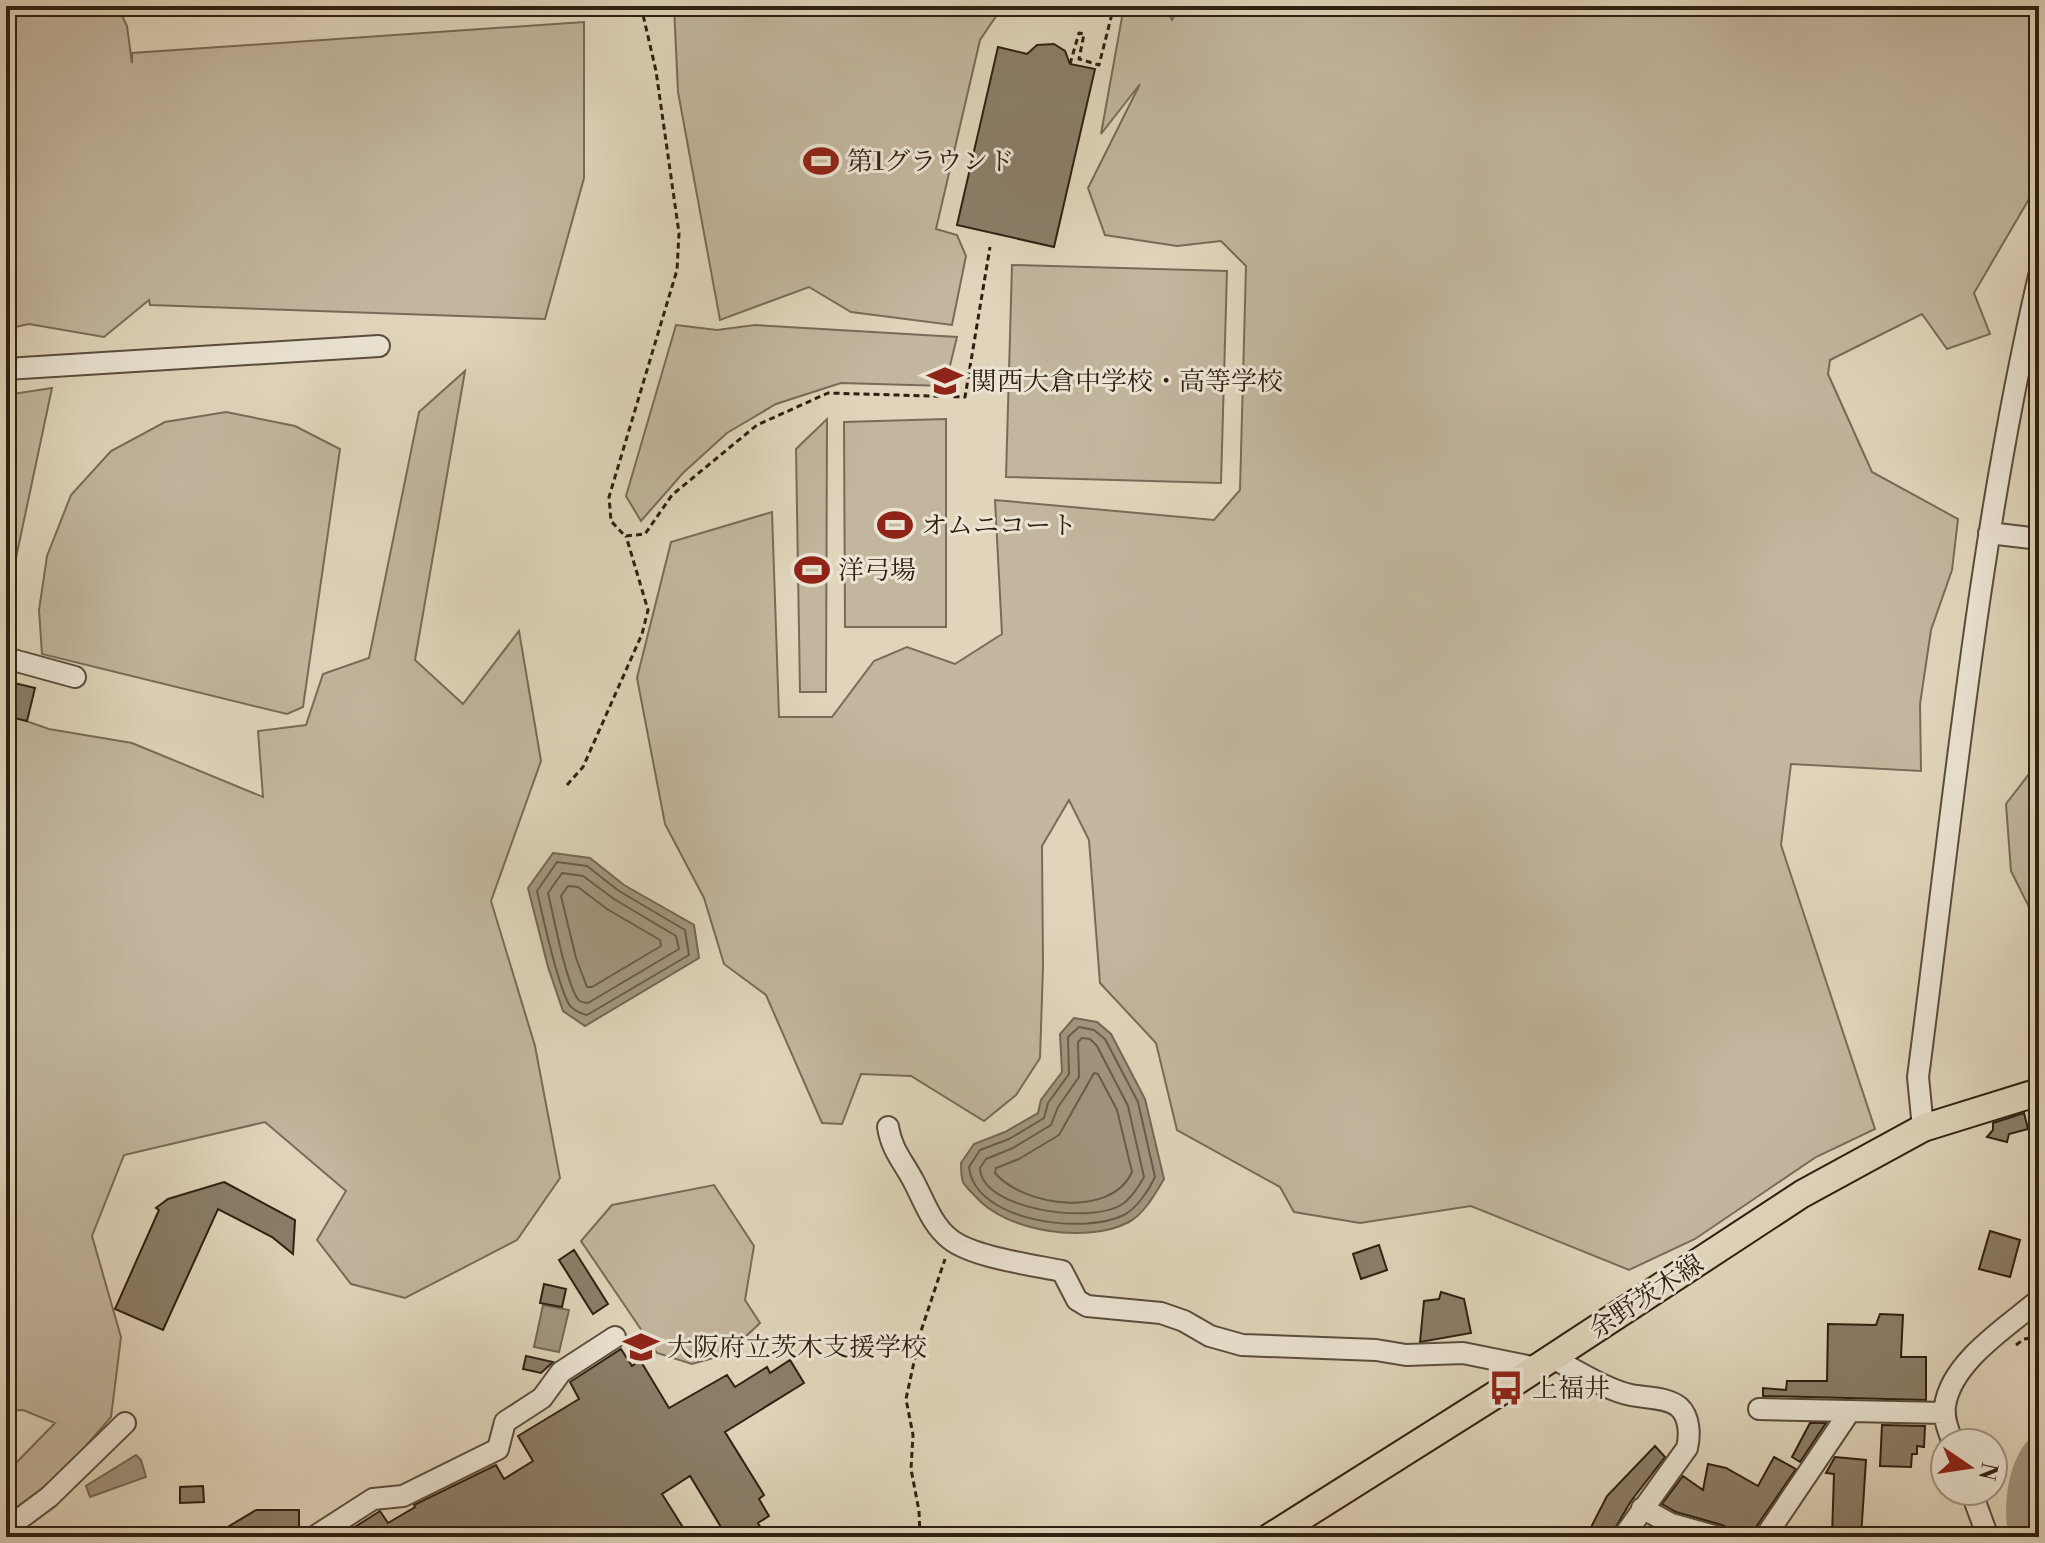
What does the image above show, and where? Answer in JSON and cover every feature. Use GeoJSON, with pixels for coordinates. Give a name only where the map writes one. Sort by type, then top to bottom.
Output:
{"type":"FeatureCollection","features":[{"type":"Feature","properties":{"kind":"main road","name":"余野茨木線"},"geometry":{"type":"LineString","coordinates":[[1270,1537],[1545,1363],[1802,1194],[1923,1128],[2039,1092]]}},
{"type":"Feature","properties":{"kind":"street"},"geometry":{"type":"LineString","coordinates":[[1923,1128],[1918,1077],[1989,533],[2006,432],[2039,276]]}},
{"type":"Feature","properties":{"kind":"street"},"geometry":{"type":"LineString","coordinates":[[6,369],[379,346]]}},
{"type":"Feature","properties":{"kind":"street"},"geometry":{"type":"LineString","coordinates":[[1989,533],[2039,539]]}},
{"type":"Feature","properties":{"kind":"street"},"geometry":{"type":"LineString","coordinates":[[6,658],[75,677]]}},
{"type":"Feature","properties":{"kind":"street"},"geometry":{"type":"LineString","coordinates":[[888,1127],[891,1147],[935,1222],[951,1240],[1011,1261],[1062,1271],[1077,1300],[1087,1306],[1161,1313],[1224,1342],[1346,1351],[1376,1350],[1406,1355],[1463,1353],[1545,1363],[1626,1394],[1661,1400],[1679,1407],[1690,1435],[1687,1448],[1623,1537]]}},
{"type":"Feature","properties":{"kind":"street"},"geometry":{"type":"LineString","coordinates":[[1949,1427],[1944,1407],[1962,1365],[2039,1300]]}},
{"type":"Feature","properties":{"kind":"street"},"geometry":{"type":"LineString","coordinates":[[314,1537],[373,1499],[403,1496],[498,1449],[505,1422],[542,1398],[561,1372],[615,1337]]}},
{"type":"Feature","properties":{"kind":"street"},"geometry":{"type":"LineString","coordinates":[[1759,1409],[1945,1413]]}},
{"type":"Feature","properties":{"kind":"street"},"geometry":{"type":"LineString","coordinates":[[1765,1537],[1850,1411]]}},
{"type":"Feature","properties":{"kind":"street"},"geometry":{"type":"LineString","coordinates":[[6,1529],[49,1497],[125,1423]]}},
{"type":"Feature","properties":{"kind":"street"},"geometry":{"type":"LineString","coordinates":[[1977,1507],[1988,1537]]}},
{"type":"Feature","properties":{"kind":"street"},"geometry":{"type":"LineString","coordinates":[[1642,1508],[1671,1524],[1718,1537]]}},
{"type":"Feature","properties":{"kind":"path"},"geometry":{"type":"LineString","coordinates":[[567,785],[583,767],[648,610],[626,536],[611,521],[609,497],[677,270],[679,233],[656,71],[641,6]]}},
{"type":"Feature","properties":{"kind":"path"},"geometry":{"type":"LineString","coordinates":[[1070,64],[1079,33],[1084,34],[1079,59],[1099,65],[1114,6]]}},
{"type":"Feature","properties":{"kind":"path"},"geometry":{"type":"LineString","coordinates":[[626,536],[645,534],[672,495],[757,425],[828,393],[965,397],[990,247]]}},
{"type":"Feature","properties":{"kind":"path"},"geometry":{"type":"LineString","coordinates":[[920,1537],[919,1511],[911,1469],[913,1435],[906,1399],[920,1334],[951,1240]]}},
{"type":"Feature","properties":{"kind":"shaded area"},"geometry":{"type":"Polygon","coordinates":[[[6,6],[117,6],[127,26],[132,63],[132,53],[584,22],[584,178],[545,319],[150,305],[149,300],[104,337],[29,324],[6,329],[6,6]]]}},
{"type":"Feature","properties":{"kind":"shaded area","name":"第1グラウンド"},"geometry":{"type":"Polygon","coordinates":[[[674,6],[1003,6],[980,40],[936,229],[957,235],[966,256],[952,325],[851,312],[809,287],[720,320],[678,92],[674,6]]]}},
{"type":"Feature","properties":{"kind":"shaded area"},"geometry":{"type":"Polygon","coordinates":[[[1124,6],[1165,6],[1172,20],[1180,6],[2039,6],[2039,182],[1974,293],[1990,334],[1947,349],[1922,314],[1830,360],[1828,374],[1872,472],[1958,519],[1952,570],[1931,630],[1920,704],[1921,771],[1791,764],[1781,845],[1875,1129],[1816,1157],[1695,1239],[1629,1270],[1471,1206],[1360,1223],[1294,1212],[1280,1187],[1177,1130],[1156,1043],[1100,983],[1089,840],[1069,800],[1042,846],[1040,1058],[1016,1095],[984,1121],[911,1076],[861,1074],[842,1124],[822,1123],[766,995],[724,964],[704,898],[665,824],[637,678],[671,542],[772,512],[779,717],[832,717],[874,661],[907,647],[955,664],[1002,634],[995,500],[1214,520],[1240,490],[1246,266],[1221,241],[1177,246],[1105,235],[1088,188],[1140,84],[1101,134],[1124,6]]]}},
{"type":"Feature","properties":{"kind":"shaded area"},"geometry":{"type":"Polygon","coordinates":[[[1012,265],[1227,271],[1221,483],[1006,477],[1012,265]]]}},
{"type":"Feature","properties":{"kind":"shaded area"},"geometry":{"type":"Polygon","coordinates":[[[676,325],[717,330],[755,325],[957,337],[945,386],[841,383],[776,404],[727,433],[683,473],[641,521],[626,496],[676,325]]]}},
{"type":"Feature","properties":{"kind":"shaded area"},"geometry":{"type":"Polygon","coordinates":[[[465,371],[415,660],[463,704],[519,631],[541,761],[491,901],[535,1046],[560,1178],[517,1240],[405,1298],[351,1284],[317,1240],[346,1191],[265,1122],[124,1155],[92,1236],[121,1337],[111,1417],[38,1501],[6,1525],[6,1469],[9,1470],[55,1423],[23,1410],[6,1411],[6,714],[49,729],[132,743],[263,797],[258,731],[306,725],[323,674],[369,658],[419,412],[465,371]]]}},
{"type":"Feature","properties":{"kind":"shaded area"},"geometry":{"type":"Polygon","coordinates":[[[52,388],[6,605],[6,395],[52,388]]]}},
{"type":"Feature","properties":{"kind":"shaded area"},"geometry":{"type":"Polygon","coordinates":[[[226,412],[295,426],[340,449],[303,707],[287,714],[42,654],[39,610],[47,556],[71,495],[111,451],[165,422],[226,412]]]}},
{"type":"Feature","properties":{"kind":"shaded area","name":"洋弓場"},"geometry":{"type":"Polygon","coordinates":[[[827,419],[826,692],[800,692],[796,449],[827,419]]]}},
{"type":"Feature","properties":{"kind":"shaded area","name":"オムニコート"},"geometry":{"type":"Polygon","coordinates":[[[946,419],[946,627],[845,627],[844,422],[946,419]]]}},
{"type":"Feature","properties":{"kind":"shaded area"},"geometry":{"type":"Polygon","coordinates":[[[2039,761],[2039,927],[2011,871],[2006,804],[2039,761]]]}},
{"type":"Feature","properties":{"kind":"shaded area"},"geometry":{"type":"Polygon","coordinates":[[[714,1185],[754,1246],[745,1300],[760,1323],[727,1354],[692,1364],[657,1353],[581,1241],[612,1205],[714,1185]]]}},
{"type":"Feature","properties":{"kind":"water"},"geometry":{"type":"Polygon","coordinates":[[[553,853],[590,858],[624,885],[694,925],[699,958],[585,1026],[563,1011],[528,888],[553,853]]]}},
{"type":"Feature","properties":{"kind":"water"},"geometry":{"type":"Polygon","coordinates":[[[1074,1018],[1097,1022],[1111,1034],[1145,1099],[1164,1179],[1149,1203],[1129,1222],[1112,1229],[1070,1233],[1026,1226],[989,1208],[963,1182],[961,1163],[974,1144],[1005,1132],[1038,1113],[1041,1100],[1062,1072],[1060,1034],[1074,1018]]]}},
{"type":"Feature","properties":{"kind":"water"},"geometry":{"type":"Polygon","coordinates":[[[543,1305],[569,1310],[559,1352],[534,1347],[543,1305]]]}},
{"type":"Feature","properties":{"kind":"water"},"geometry":{"type":"Polygon","coordinates":[[[136,1455],[141,1460],[146,1477],[90,1497],[86,1486],[136,1455]]]}},
{"type":"Feature","properties":{"kind":"building"},"geometry":{"type":"Polygon","coordinates":[[[1054,44],[1065,51],[1070,64],[1095,69],[1054,247],[957,225],[998,47],[1027,54],[1037,45],[1054,44]]]}},
{"type":"Feature","properties":{"kind":"building"},"geometry":{"type":"Polygon","coordinates":[[[6,681],[35,688],[27,721],[6,716],[6,681]]]}},
{"type":"Feature","properties":{"kind":"building"},"geometry":{"type":"Polygon","coordinates":[[[2024,1113],[2028,1129],[2009,1134],[2007,1142],[1987,1137],[1993,1130],[1993,1123],[2024,1113]]]}},
{"type":"Feature","properties":{"kind":"building"},"geometry":{"type":"Polygon","coordinates":[[[224,1182],[295,1220],[293,1254],[272,1237],[218,1209],[163,1330],[115,1309],[159,1210],[156,1208],[168,1199],[224,1182]]]}},
{"type":"Feature","properties":{"kind":"building"},"geometry":{"type":"Polygon","coordinates":[[[1990,1231],[2020,1240],[2010,1277],[1979,1269],[1990,1231]]]}},
{"type":"Feature","properties":{"kind":"building"},"geometry":{"type":"Polygon","coordinates":[[[1379,1245],[1387,1270],[1361,1279],[1353,1254],[1379,1245]]]}},
{"type":"Feature","properties":{"kind":"building"},"geometry":{"type":"Polygon","coordinates":[[[574,1250],[608,1304],[593,1314],[559,1260],[574,1250]]]}},
{"type":"Feature","properties":{"kind":"building"},"geometry":{"type":"Polygon","coordinates":[[[544,1284],[566,1289],[562,1307],[540,1303],[544,1284]]]}},
{"type":"Feature","properties":{"kind":"building"},"geometry":{"type":"Polygon","coordinates":[[[1441,1292],[1464,1299],[1471,1333],[1420,1342],[1424,1301],[1439,1299],[1441,1292]]]}},
{"type":"Feature","properties":{"kind":"building"},"geometry":{"type":"Polygon","coordinates":[[[1880,1314],[1903,1315],[1901,1357],[1926,1357],[1926,1400],[1763,1396],[1763,1388],[1786,1390],[1787,1381],[1827,1381],[1828,1324],[1876,1325],[1880,1314]]]}},
{"type":"Feature","properties":{"kind":"building"},"geometry":{"type":"Polygon","coordinates":[[[621,1349],[632,1366],[640,1360],[669,1408],[727,1375],[735,1387],[767,1367],[770,1373],[790,1360],[804,1383],[725,1432],[764,1495],[759,1499],[769,1516],[758,1523],[766,1537],[727,1537],[690,1476],[662,1494],[689,1537],[339,1537],[380,1511],[388,1523],[414,1505],[496,1465],[504,1479],[533,1461],[518,1436],[579,1399],[570,1382],[621,1349]]]}},
{"type":"Feature","properties":{"kind":"building"},"geometry":{"type":"Polygon","coordinates":[[[526,1356],[553,1362],[541,1373],[523,1369],[526,1356]]]}},
{"type":"Feature","properties":{"kind":"building"},"geometry":{"type":"Polygon","coordinates":[[[1810,1423],[1826,1423],[1800,1462],[1792,1457],[1810,1423]]]}},
{"type":"Feature","properties":{"kind":"building"},"geometry":{"type":"Polygon","coordinates":[[[1882,1425],[1925,1426],[1924,1447],[1917,1446],[1917,1454],[1912,1454],[1911,1467],[1880,1466],[1882,1425]]]}},
{"type":"Feature","properties":{"kind":"building"},"geometry":{"type":"Polygon","coordinates":[[[1655,1446],[1665,1457],[1631,1501],[1610,1537],[1586,1537],[1607,1496],[1655,1446]]]}},
{"type":"Feature","properties":{"kind":"building"},"geometry":{"type":"Polygon","coordinates":[[[1774,1457],[1796,1469],[1752,1537],[1731,1537],[1728,1528],[1722,1525],[1676,1512],[1662,1504],[1683,1476],[1703,1490],[1708,1464],[1726,1468],[1758,1486],[1774,1457]]]}},
{"type":"Feature","properties":{"kind":"building"},"geometry":{"type":"Polygon","coordinates":[[[1835,1457],[1866,1460],[1861,1537],[1832,1537],[1834,1474],[1826,1473],[1835,1457]]]}},
{"type":"Feature","properties":{"kind":"building"},"geometry":{"type":"Polygon","coordinates":[[[203,1486],[204,1502],[180,1503],[180,1487],[203,1486]]]}},
{"type":"Feature","properties":{"kind":"building"},"geometry":{"type":"Polygon","coordinates":[[[256,1510],[299,1510],[299,1537],[211,1537],[256,1510]]]}},
{"type":"Feature","properties":{"kind":"waterway"},"geometry":{"type":"LineString","coordinates":[[2025,1537],[2023,1493],[2029,1470],[2039,1452]]}},
{"type":"Feature","properties":{"kind":"place","name":"第1グラウンド"},"geometry":{"type":"Point","coordinates":[821,161]}},
{"type":"Feature","properties":{"kind":"place","name":"関西大倉中学校・高等学校"},"geometry":{"type":"Point","coordinates":[945,381]}},
{"type":"Feature","properties":{"kind":"place","name":"オムニコート"},"geometry":{"type":"Point","coordinates":[895,525]}},
{"type":"Feature","properties":{"kind":"place","name":"洋弓場"},"geometry":{"type":"Point","coordinates":[812,570]}},
{"type":"Feature","properties":{"kind":"place","name":"大阪府立茨木支援学校"},"geometry":{"type":"Point","coordinates":[641,1347]}},
{"type":"Feature","properties":{"kind":"place","name":"上福井"},"geometry":{"type":"Point","coordinates":[1506,1388]}}]}
